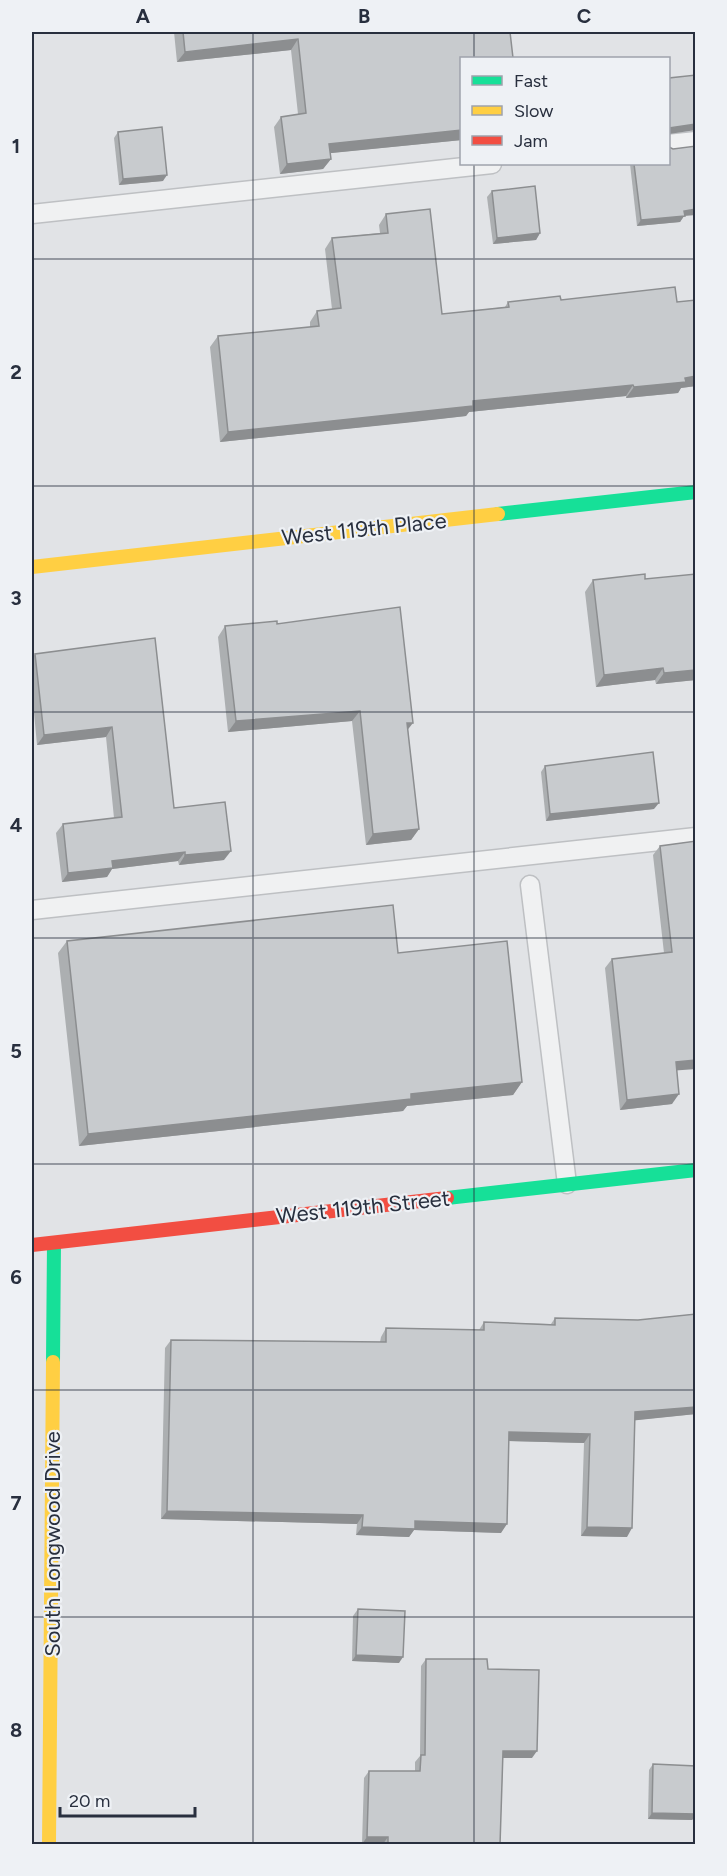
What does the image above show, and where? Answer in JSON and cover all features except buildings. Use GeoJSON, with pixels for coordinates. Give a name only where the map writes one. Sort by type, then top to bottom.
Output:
{"type":"FeatureCollection","features":[{"type":"Feature","properties":{"kind":"street","name":"West 119th Place"},"geometry":{"type":"LineString","coordinates":[[32,567],[696,492]]}},
{"type":"Feature","properties":{"kind":"street","name":"West 119th Street"},"geometry":{"type":"LineString","coordinates":[[32,1245],[696,1170]]}},
{"type":"Feature","properties":{"kind":"street","name":"South Longwood Drive"},"geometry":{"type":"LineString","coordinates":[[49,1845],[54,1243]]}},
{"type":"Feature","properties":{"kind":"lane"},"geometry":{"type":"LineString","coordinates":[[670,144],[696,141]]}},
{"type":"Feature","properties":{"kind":"lane"},"geometry":{"type":"LineString","coordinates":[[32,214],[483,165]]}},
{"type":"Feature","properties":{"kind":"lane"},"geometry":{"type":"LineString","coordinates":[[32,910],[696,837]]}},
{"type":"Feature","properties":{"kind":"lane"},"geometry":{"type":"LineString","coordinates":[[530,885],[567,1184]]}},
{"type":"Feature","properties":{"kind":"traffic: fast"},"geometry":{"type":"LineString","coordinates":[[498,514],[696,492]]}},
{"type":"Feature","properties":{"kind":"traffic: fast"},"geometry":{"type":"LineString","coordinates":[[447,1198],[696,1170]]}},
{"type":"Feature","properties":{"kind":"traffic: fast"},"geometry":{"type":"LineString","coordinates":[[53,1362],[54,1243]]}},
{"type":"Feature","properties":{"kind":"traffic: slow"},"geometry":{"type":"LineString","coordinates":[[32,567],[498,514]]}},
{"type":"Feature","properties":{"kind":"traffic: slow"},"geometry":{"type":"LineString","coordinates":[[49,1844],[53,1362]]}},
{"type":"Feature","properties":{"kind":"traffic: jam"},"geometry":{"type":"LineString","coordinates":[[32,1245],[447,1198]]}}]}
